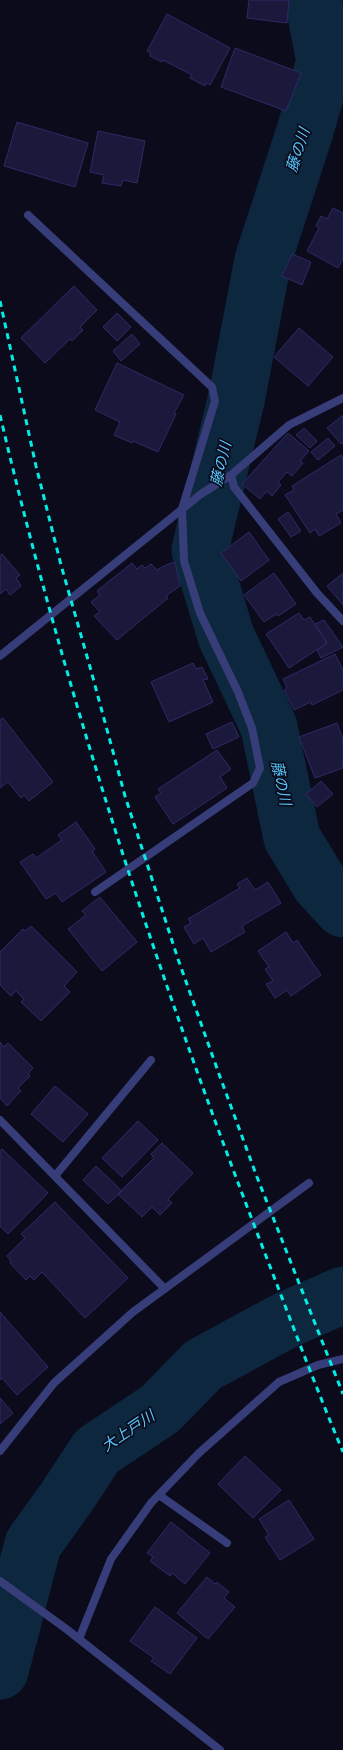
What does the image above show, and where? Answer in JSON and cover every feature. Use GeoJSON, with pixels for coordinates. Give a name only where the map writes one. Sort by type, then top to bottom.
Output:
{"type":"FeatureCollection","features":[{"type":"Feature","properties":{"kind":"street"},"geometry":{"type":"LineString","coordinates":[[28,215],[212,387],[215,401],[182,509],[184,561],[200,613],[238,692],[252,728],[260,768],[253,783],[95,892]]}},
{"type":"Feature","properties":{"kind":"street"},"geometry":{"type":"LineString","coordinates":[[0,656],[201,494],[228,477],[289,425],[343,398]]}},
{"type":"Feature","properties":{"kind":"street"},"geometry":{"type":"LineString","coordinates":[[228,477],[234,487],[317,593],[343,622]]}},
{"type":"Feature","properties":{"kind":"street"},"geometry":{"type":"LineString","coordinates":[[55,1176],[151,1060]]}},
{"type":"Feature","properties":{"kind":"street"},"geometry":{"type":"LineString","coordinates":[[0,1120],[165,1289]]}},
{"type":"Feature","properties":{"kind":"street"},"geometry":{"type":"LineString","coordinates":[[0,1450],[54,1383],[133,1312],[308,1183]]}},
{"type":"Feature","properties":{"kind":"street"},"geometry":{"type":"LineString","coordinates":[[79,1640],[112,1559],[151,1503],[199,1453],[279,1382],[318,1365],[343,1359]]}},
{"type":"Feature","properties":{"kind":"street"},"geometry":{"type":"LineString","coordinates":[[159,1495],[227,1543]]}},
{"type":"Feature","properties":{"kind":"street"},"geometry":{"type":"LineString","coordinates":[[0,1582],[65,1628],[217,1749]]}},
{"type":"Feature","properties":{"kind":"building"},"geometry":{"type":"Polygon","coordinates":[[[249,0],[289,0],[287,23],[247,18],[249,0]]]}},
{"type":"Feature","properties":{"kind":"building"},"geometry":{"type":"Polygon","coordinates":[[[167,14],[230,48],[210,85],[206,83],[205,86],[190,78],[192,75],[163,60],[162,62],[150,56],[151,53],[147,51],[167,14]]]}},
{"type":"Feature","properties":{"kind":"building"},"geometry":{"type":"Polygon","coordinates":[[[235,48],[301,73],[286,111],[221,87],[235,48]]]}},
{"type":"Feature","properties":{"kind":"building"},"geometry":{"type":"Polygon","coordinates":[[[17,122],[88,143],[75,187],[4,166],[17,122]]]}},
{"type":"Feature","properties":{"kind":"building"},"geometry":{"type":"Polygon","coordinates":[[[98,131],[145,141],[137,183],[123,180],[121,186],[102,183],[104,175],[90,172],[98,131]]]}},
{"type":"Feature","properties":{"kind":"building"},"geometry":{"type":"Polygon","coordinates":[[[333,208],[343,213],[343,259],[338,268],[307,251],[319,228],[316,226],[321,216],[327,219],[333,208]]]}},
{"type":"Feature","properties":{"kind":"building"},"geometry":{"type":"Polygon","coordinates":[[[292,254],[311,262],[302,285],[282,276],[292,254]]]}},
{"type":"Feature","properties":{"kind":"building"},"geometry":{"type":"Polygon","coordinates":[[[74,286],[97,310],[80,327],[83,330],[72,341],[70,339],[45,363],[21,338],[74,286]]]}},
{"type":"Feature","properties":{"kind":"building"},"geometry":{"type":"Polygon","coordinates":[[[117,313],[131,327],[117,341],[103,327],[117,313]]]}},
{"type":"Feature","properties":{"kind":"building"},"geometry":{"type":"Polygon","coordinates":[[[299,328],[333,357],[308,386],[274,357],[299,328]]]}},
{"type":"Feature","properties":{"kind":"building"},"geometry":{"type":"Polygon","coordinates":[[[132,334],[140,344],[121,361],[113,351],[132,334]]]}},
{"type":"Feature","properties":{"kind":"building"},"geometry":{"type":"Polygon","coordinates":[[[117,363],[184,395],[174,413],[176,414],[158,452],[133,441],[132,443],[114,435],[120,422],[95,410],[117,363]]]}},
{"type":"Feature","properties":{"kind":"building"},"geometry":{"type":"Polygon","coordinates":[[[343,415],[343,443],[341,444],[327,428],[343,415]]]}},
{"type":"Feature","properties":{"kind":"building"},"geometry":{"type":"Polygon","coordinates":[[[304,428],[317,441],[310,448],[296,435],[304,428]]]}},
{"type":"Feature","properties":{"kind":"building"},"geometry":{"type":"Polygon","coordinates":[[[288,433],[309,451],[300,461],[303,463],[292,476],[287,472],[278,482],[281,485],[272,496],[267,491],[260,499],[242,484],[288,433]]]}},
{"type":"Feature","properties":{"kind":"building"},"geometry":{"type":"Polygon","coordinates":[[[328,438],[335,446],[318,460],[311,452],[328,438]]]}},
{"type":"Feature","properties":{"kind":"building"},"geometry":{"type":"Polygon","coordinates":[[[341,455],[343,458],[343,510],[336,514],[341,523],[319,536],[315,529],[310,533],[285,495],[294,490],[292,486],[341,455]]]}},
{"type":"Feature","properties":{"kind":"building"},"geometry":{"type":"Polygon","coordinates":[[[288,512],[301,531],[291,537],[278,519],[288,512]]]}},
{"type":"Feature","properties":{"kind":"building"},"geometry":{"type":"Polygon","coordinates":[[[249,532],[269,560],[241,581],[221,553],[249,532]]]}},
{"type":"Feature","properties":{"kind":"building"},"geometry":{"type":"Polygon","coordinates":[[[2,554],[20,575],[16,578],[21,586],[10,595],[6,589],[0,594],[0,556],[2,554]]]}},
{"type":"Feature","properties":{"kind":"building"},"geometry":{"type":"Polygon","coordinates":[[[175,562],[180,586],[166,596],[168,598],[117,640],[94,616],[100,612],[91,602],[100,595],[97,591],[132,563],[137,569],[142,565],[145,568],[151,564],[157,570],[175,562]]]}},
{"type":"Feature","properties":{"kind":"building"},"geometry":{"type":"Polygon","coordinates":[[[274,573],[296,604],[278,616],[276,614],[264,622],[244,595],[274,573]]]}},
{"type":"Feature","properties":{"kind":"building"},"geometry":{"type":"Polygon","coordinates":[[[343,573],[343,605],[327,586],[343,573]]]}},
{"type":"Feature","properties":{"kind":"building"},"geometry":{"type":"Polygon","coordinates":[[[299,613],[304,620],[310,617],[327,643],[289,668],[266,634],[299,613]]]}},
{"type":"Feature","properties":{"kind":"building"},"geometry":{"type":"Polygon","coordinates":[[[324,620],[343,647],[321,658],[317,650],[327,643],[315,624],[324,620]]]}},
{"type":"Feature","properties":{"kind":"building"},"geometry":{"type":"Polygon","coordinates":[[[335,654],[343,670],[343,690],[312,705],[311,702],[294,710],[284,690],[287,688],[283,679],[335,654]]]}},
{"type":"Feature","properties":{"kind":"building"},"geometry":{"type":"Polygon","coordinates":[[[193,663],[196,669],[202,667],[208,679],[203,680],[213,702],[169,722],[151,682],[193,663]]]}},
{"type":"Feature","properties":{"kind":"building"},"geometry":{"type":"Polygon","coordinates":[[[3,718],[53,782],[29,801],[24,795],[21,798],[8,782],[0,788],[0,720],[3,718]]]}},
{"type":"Feature","properties":{"kind":"building"},"geometry":{"type":"Polygon","coordinates":[[[232,722],[239,737],[213,749],[206,734],[232,722]]]}},
{"type":"Feature","properties":{"kind":"building"},"geometry":{"type":"Polygon","coordinates":[[[337,723],[343,740],[343,768],[315,778],[299,737],[337,723]]]}},
{"type":"Feature","properties":{"kind":"building"},"geometry":{"type":"Polygon","coordinates":[[[217,750],[231,769],[220,777],[227,788],[173,824],[155,797],[161,793],[158,789],[217,750]]]}},
{"type":"Feature","properties":{"kind":"building"},"geometry":{"type":"Polygon","coordinates":[[[321,781],[333,794],[317,807],[306,794],[321,781]]]}},
{"type":"Feature","properties":{"kind":"building"},"geometry":{"type":"Polygon","coordinates":[[[76,822],[95,849],[92,851],[106,872],[62,902],[56,893],[46,899],[20,862],[33,854],[36,858],[62,840],[58,835],[76,822]]]}},
{"type":"Feature","properties":{"kind":"building"},"geometry":{"type":"Polygon","coordinates":[[[247,878],[255,890],[268,882],[281,903],[242,926],[245,932],[211,952],[203,938],[194,944],[184,927],[191,923],[188,919],[240,888],[237,884],[247,878]]]}},
{"type":"Feature","properties":{"kind":"building"},"geometry":{"type":"Polygon","coordinates":[[[100,897],[137,942],[102,971],[68,929],[86,915],[82,911],[100,897]]]}},
{"type":"Feature","properties":{"kind":"building"},"geometry":{"type":"Polygon","coordinates":[[[31,926],[77,972],[64,986],[70,992],[41,1021],[21,1002],[24,999],[16,991],[11,996],[0,985],[0,952],[23,929],[25,931],[31,926]]]}},
{"type":"Feature","properties":{"kind":"building"},"geometry":{"type":"Polygon","coordinates":[[[286,932],[293,943],[297,940],[321,975],[291,996],[287,990],[275,998],[266,984],[273,981],[265,969],[269,967],[258,951],[286,932]]]}},
{"type":"Feature","properties":{"kind":"building"},"geometry":{"type":"Polygon","coordinates":[[[0,1042],[4,1047],[8,1043],[33,1068],[28,1074],[30,1076],[18,1088],[21,1091],[7,1106],[0,1098],[0,1042]]]}},
{"type":"Feature","properties":{"kind":"building"},"geometry":{"type":"Polygon","coordinates":[[[55,1086],[88,1114],[63,1142],[31,1114],[55,1086]]]}},
{"type":"Feature","properties":{"kind":"building"},"geometry":{"type":"Polygon","coordinates":[[[138,1121],[158,1140],[122,1177],[102,1158],[138,1121]]]}},
{"type":"Feature","properties":{"kind":"building"},"geometry":{"type":"Polygon","coordinates":[[[162,1143],[193,1173],[168,1199],[172,1203],[160,1215],[152,1207],[142,1217],[118,1194],[154,1158],[151,1154],[162,1143]]]}},
{"type":"Feature","properties":{"kind":"building"},"geometry":{"type":"Polygon","coordinates":[[[2,1149],[48,1193],[8,1234],[0,1226],[0,1151],[2,1149]]]}},
{"type":"Feature","properties":{"kind":"building"},"geometry":{"type":"Polygon","coordinates":[[[96,1166],[122,1191],[108,1204],[83,1180],[96,1166]]]}},
{"type":"Feature","properties":{"kind":"building"},"geometry":{"type":"Polygon","coordinates":[[[55,1202],[128,1278],[85,1318],[42,1272],[34,1280],[30,1276],[26,1280],[10,1263],[11,1261],[7,1256],[25,1238],[21,1234],[55,1202]]]}},
{"type":"Feature","properties":{"kind":"building"},"geometry":{"type":"Polygon","coordinates":[[[0,1312],[48,1367],[17,1395],[2,1378],[0,1380],[0,1312]]]}},
{"type":"Feature","properties":{"kind":"building"},"geometry":{"type":"Polygon","coordinates":[[[0,1398],[13,1413],[0,1424],[0,1398]]]}},
{"type":"Feature","properties":{"kind":"building"},"geometry":{"type":"Polygon","coordinates":[[[245,1456],[281,1490],[253,1518],[218,1484],[245,1456]]]}},
{"type":"Feature","properties":{"kind":"building"},"geometry":{"type":"Polygon","coordinates":[[[289,1500],[314,1539],[280,1560],[265,1537],[269,1535],[259,1519],[289,1500]]]}},
{"type":"Feature","properties":{"kind":"building"},"geometry":{"type":"Polygon","coordinates":[[[171,1522],[210,1553],[185,1584],[172,1573],[170,1576],[150,1561],[153,1557],[147,1553],[171,1522]]]}},
{"type":"Feature","properties":{"kind":"building"},"geometry":{"type":"Polygon","coordinates":[[[207,1577],[215,1584],[217,1582],[229,1592],[224,1598],[235,1607],[208,1639],[177,1613],[207,1577]]]}},
{"type":"Feature","properties":{"kind":"building"},"geometry":{"type":"Polygon","coordinates":[[[155,1607],[197,1638],[170,1674],[151,1661],[154,1658],[130,1641],[155,1607]]]}},
{"type":"Feature","properties":{"kind":"waterway","name":"藤の川"},"geometry":{"type":"LineString","coordinates":[[313,0],[325,61],[305,131],[263,260],[237,396],[200,550],[226,636],[269,727],[292,838],[320,884],[343,909]]}},
{"type":"Feature","properties":{"kind":"waterway","name":"大上戸川"},"geometry":{"type":"LineString","coordinates":[[0,1671],[33,1544],[97,1451],[160,1409],[203,1365],[286,1320],[343,1295]]}},
{"type":"Feature","properties":{"kind":"railway"},"geometry":{"type":"LineString","coordinates":[[0,301],[36,466],[61,565],[125,796],[178,959],[219,1074],[257,1177],[343,1394]]}},
{"type":"Feature","properties":{"kind":"railway"},"geometry":{"type":"LineString","coordinates":[[0,415],[26,520],[84,730],[150,937],[223,1141],[301,1348],[343,1452]]}}]}
